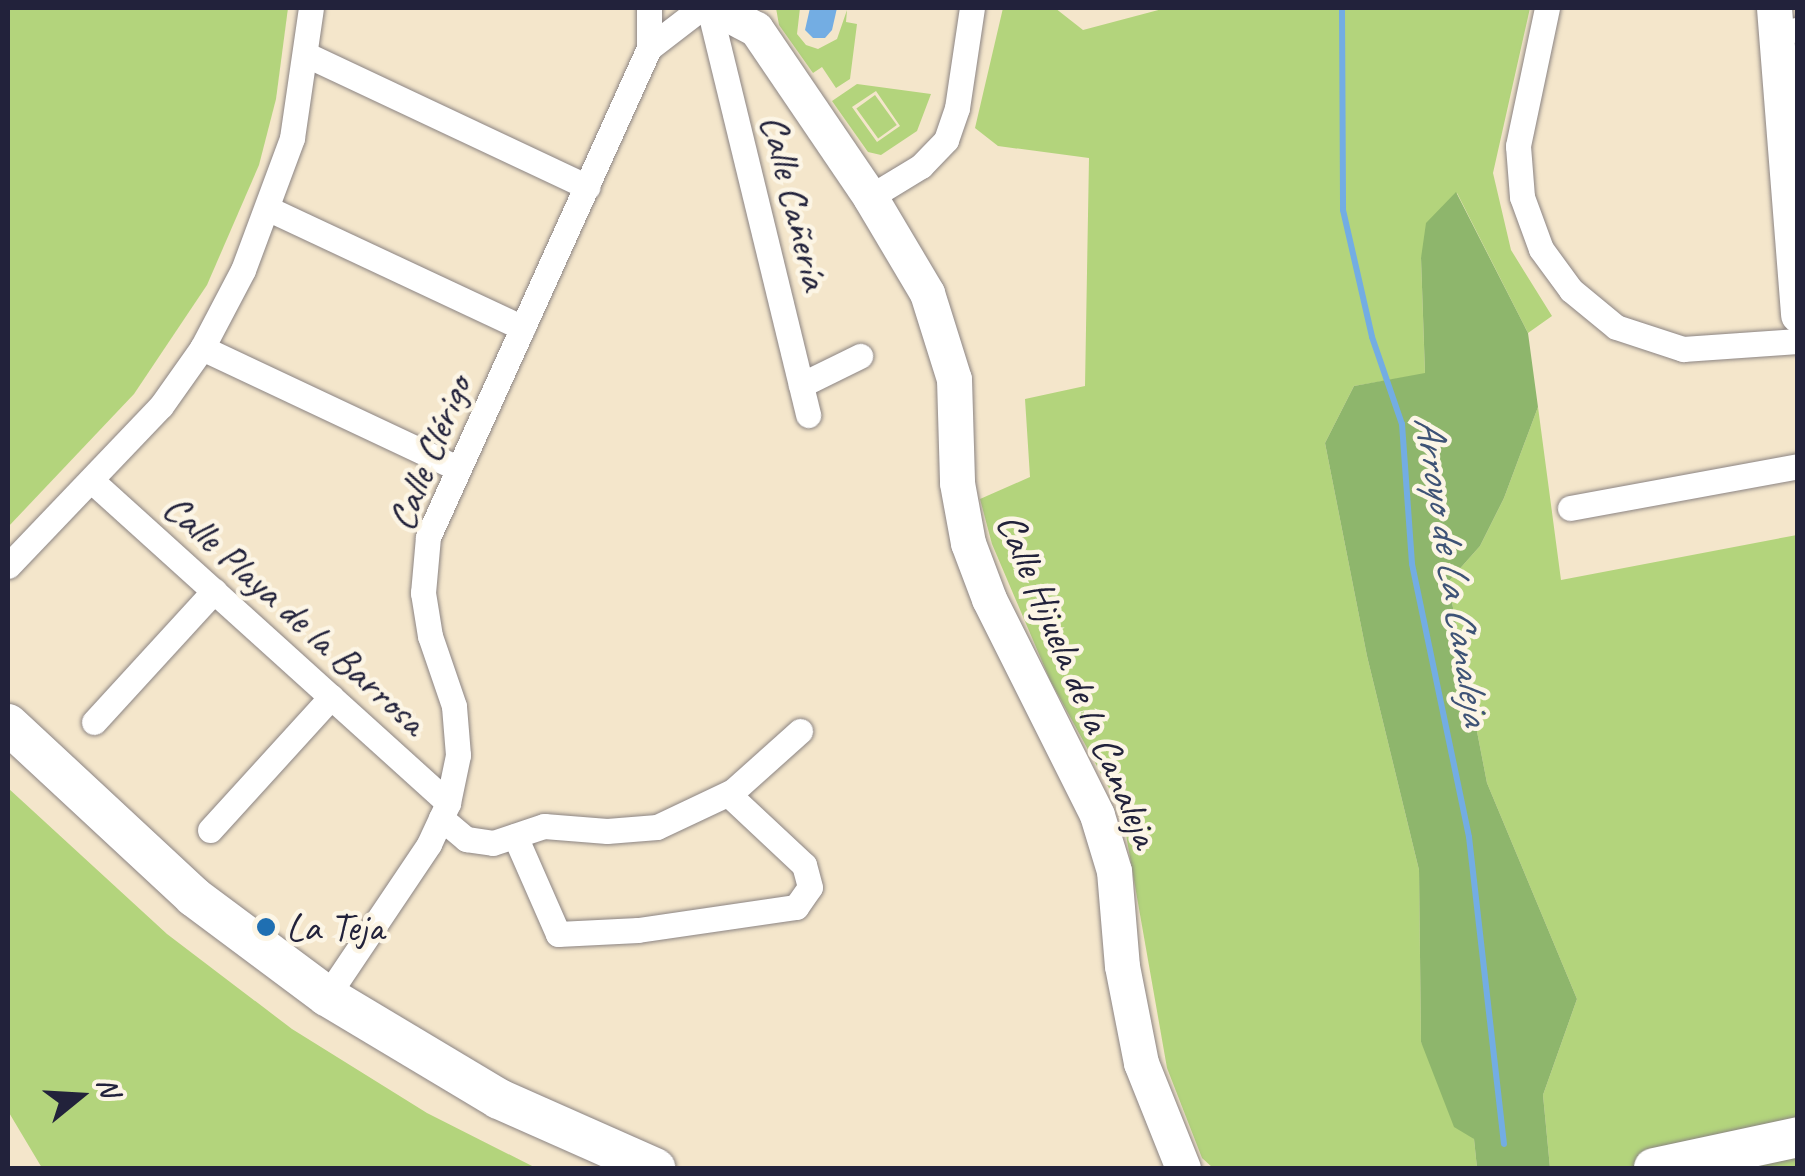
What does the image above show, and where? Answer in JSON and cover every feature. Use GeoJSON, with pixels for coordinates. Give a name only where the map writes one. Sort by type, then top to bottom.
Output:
{"type":"FeatureCollection","features":[{"type":"Feature","properties":{"kind":"main road"},"geometry":{"type":"LineString","coordinates":[[8,724],[194,897],[327,996],[499,1099],[655,1168]]}},
{"type":"Feature","properties":{"kind":"main road"},"geometry":{"type":"LineString","coordinates":[[8,760],[172,914],[291,1004],[440,1097],[586,1168]]}},
{"type":"Feature","properties":{"kind":"main road"},"geometry":{"type":"LineString","coordinates":[[1654,1168],[1798,1137]]}},
{"type":"Feature","properties":{"kind":"main road"},"geometry":{"type":"LineString","coordinates":[[1776,1168],[1798,1164]]}},
{"type":"Feature","properties":{"kind":"street"},"geometry":{"type":"LineString","coordinates":[[8,566],[160,406],[202,348],[269,209],[292,138],[312,8]]}},
{"type":"Feature","properties":{"kind":"street","name":"Calle Clérigo"},"geometry":{"type":"LineString","coordinates":[[327,996],[429,844],[444,811],[458,754],[454,706],[430,636],[423,593],[428,537],[649,48],[649,8]]}},
{"type":"Feature","properties":{"kind":"street","name":"Calle Clérigo"},"geometry":{"type":"LineString","coordinates":[[649,48],[700,8]]}},
{"type":"Feature","properties":{"kind":"street","name":"Calle Hijuela de la Canaleja"},"geometry":{"type":"LineString","coordinates":[[713,8],[753,18],[928,293],[954,379],[957,483],[968,544],[990,599],[1097,815],[1114,871],[1122,966],[1142,1063],[1183,1168]]}},
{"type":"Feature","properties":{"kind":"street","name":"Calle Cañería"},"geometry":{"type":"LineString","coordinates":[[713,8],[808,414]]}},
{"type":"Feature","properties":{"kind":"street"},"geometry":{"type":"LineString","coordinates":[[870,197],[921,166],[946,140],[958,108],[972,8]]}},
{"type":"Feature","properties":{"kind":"street"},"geometry":{"type":"LineString","coordinates":[[1547,8],[1518,146],[1522,196],[1541,248],[1571,290],[1616,327],[1683,349],[1798,341]]}},
{"type":"Feature","properties":{"kind":"street"},"geometry":{"type":"LineString","coordinates":[[1774,8],[1792,132],[1798,314]]}},
{"type":"Feature","properties":{"kind":"street"},"geometry":{"type":"LineString","coordinates":[[1783,80],[1797,29]]}},
{"type":"Feature","properties":{"kind":"street"},"geometry":{"type":"LineString","coordinates":[[307,55],[587,187]]}},
{"type":"Feature","properties":{"kind":"street"},"geometry":{"type":"LineString","coordinates":[[269,209],[523,328]]}},
{"type":"Feature","properties":{"kind":"street"},"geometry":{"type":"LineString","coordinates":[[202,348],[458,468]]}},
{"type":"Feature","properties":{"kind":"street"},"geometry":{"type":"LineString","coordinates":[[801,384],[860,356]]}},
{"type":"Feature","properties":{"kind":"street"},"geometry":{"type":"LineString","coordinates":[[1570,508],[1798,466]]}},
{"type":"Feature","properties":{"kind":"street","name":"Calle Playa de la Barrosa"},"geometry":{"type":"LineString","coordinates":[[92,480],[331,697],[444,811],[466,839],[493,843],[544,826],[607,831],[656,827],[728,794],[800,731]]}},
{"type":"Feature","properties":{"kind":"street"},"geometry":{"type":"LineString","coordinates":[[94,722],[214,591]]}},
{"type":"Feature","properties":{"kind":"street"},"geometry":{"type":"LineString","coordinates":[[210,830],[331,697]]}},
{"type":"Feature","properties":{"kind":"street"},"geometry":{"type":"LineString","coordinates":[[515,836],[558,934],[638,930],[796,907],[810,887],[804,865],[728,794]]}},
{"type":"Feature","properties":{"kind":"green space"},"geometry":{"type":"Polygon","coordinates":[[[8,8],[288,8],[276,99],[259,165],[207,285],[134,394],[8,527],[8,8]]]}},
{"type":"Feature","properties":{"kind":"green space"},"geometry":{"type":"Polygon","coordinates":[[[776,8],[800,8],[797,34],[806,45],[818,49],[837,39],[847,10],[846,22],[857,24],[850,79],[836,88],[822,67],[813,73],[779,25],[776,8]]]}},
{"type":"Feature","properties":{"kind":"green space"},"geometry":{"type":"Polygon","coordinates":[[[1003,8],[1055,8],[1083,30],[1166,8],[1530,8],[1493,173],[1511,250],[1552,316],[1528,333],[1457,193],[1421,258],[1425,374],[1354,386],[1325,443],[1367,656],[1419,870],[1421,1042],[1474,1139],[1477,1168],[1213,1168],[1202,1158],[1167,1068],[1122,812],[1050,680],[992,544],[980,499],[1030,477],[1025,399],[1085,386],[1089,158],[998,146],[975,128],[1003,8]]]}},
{"type":"Feature","properties":{"kind":"green space"},"geometry":{"type":"Polygon","coordinates":[[[857,84],[931,94],[917,131],[881,155],[868,152],[832,101],[857,84]],[[876,91],[852,107],[877,142],[900,126],[876,91]]]}},
{"type":"Feature","properties":{"kind":"green space"},"geometry":{"type":"Polygon","coordinates":[[[875,95],[897,125],[878,138],[856,109],[875,95]]]}},
{"type":"Feature","properties":{"kind":"green space"},"geometry":{"type":"Polygon","coordinates":[[[1456,192],[1528,333],[1538,407],[1504,498],[1480,546],[1448,582],[1487,783],[1577,999],[1543,1095],[1550,1168],[1477,1168],[1474,1139],[1454,1127],[1421,1042],[1419,870],[1367,656],[1325,443],[1354,386],[1425,373],[1421,258],[1426,223],[1456,192]]]}},
{"type":"Feature","properties":{"kind":"green space"},"geometry":{"type":"Polygon","coordinates":[[[1538,407],[1561,580],[1797,535],[1797,1168],[1550,1168],[1543,1095],[1577,999],[1487,783],[1448,582],[1480,546],[1504,498],[1538,407]]]}},
{"type":"Feature","properties":{"kind":"green space"},"geometry":{"type":"Polygon","coordinates":[[[8,788],[167,934],[292,1029],[427,1113],[536,1168],[42,1168],[8,1111],[8,788]]]}},
{"type":"Feature","properties":{"kind":"water"},"geometry":{"type":"Polygon","coordinates":[[[810,8],[837,8],[832,30],[825,38],[813,38],[805,30],[810,8]]]}},
{"type":"Feature","properties":{"kind":"waterway","name":"Arroyo de La Canaleja"},"geometry":{"type":"LineString","coordinates":[[1342,8],[1343,210],[1372,337],[1402,424],[1412,564],[1469,837],[1504,1144]]}},
{"type":"Feature","properties":{"kind":"place","name":"La Teja"},"geometry":{"type":"Point","coordinates":[266,927]}}]}
